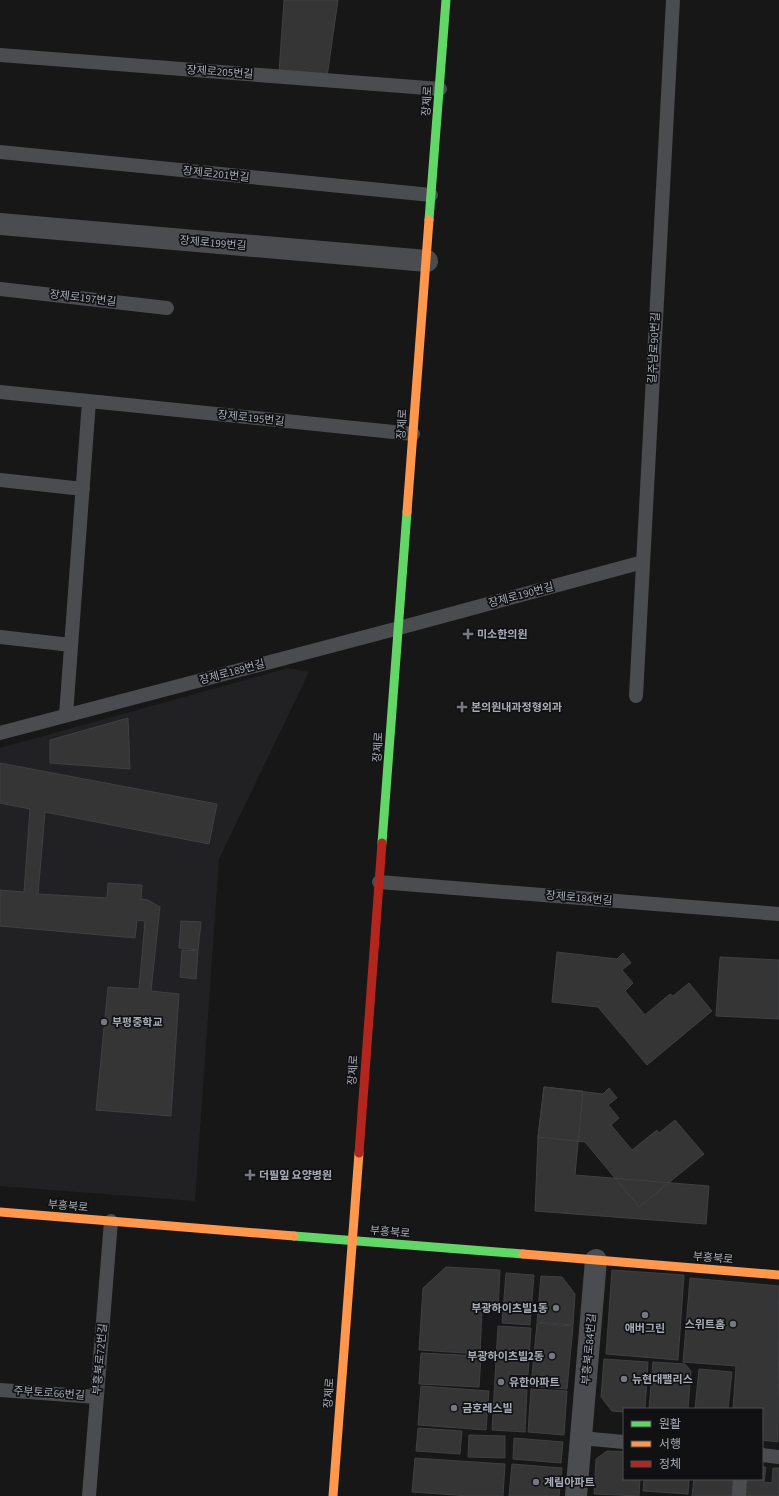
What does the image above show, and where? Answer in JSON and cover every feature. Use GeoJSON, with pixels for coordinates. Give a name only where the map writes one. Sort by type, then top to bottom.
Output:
{"type":"FeatureCollection","features":[{"type":"Feature","properties":{"kind":"main road","name":"장제로"},"geometry":{"type":"LineString","coordinates":[[333,1496],[446,0]]}},
{"type":"Feature","properties":{"kind":"main road","name":"부흥북로"},"geometry":{"type":"LineString","coordinates":[[0,1212],[779,1275]]}},
{"type":"Feature","properties":{"kind":"street","name":"장제로199번길"},"geometry":{"type":"LineString","coordinates":[[0,224],[427,261]]}},
{"type":"Feature","properties":{"kind":"street","name":"부흥북로84번길"},"geometry":{"type":"LineString","coordinates":[[576,1496],[596,1260]]}},
{"type":"Feature","properties":{"kind":"lane","name":"길주남로90번길"},"geometry":{"type":"LineString","coordinates":[[636,696],[673,0]]}},
{"type":"Feature","properties":{"kind":"lane","name":"장제로205번길"},"geometry":{"type":"LineString","coordinates":[[0,55],[440,89]]}},
{"type":"Feature","properties":{"kind":"lane","name":"장제로201번길"},"geometry":{"type":"LineString","coordinates":[[0,152],[431,195]]}},
{"type":"Feature","properties":{"kind":"lane","name":"장제로197번길"},"geometry":{"type":"LineString","coordinates":[[0,289],[167,308]]}},
{"type":"Feature","properties":{"kind":"lane","name":"장제로195번길"},"geometry":{"type":"LineString","coordinates":[[0,392],[413,434]]}},
{"type":"Feature","properties":{"kind":"lane"},"geometry":{"type":"LineString","coordinates":[[66,715],[89,401]]}},
{"type":"Feature","properties":{"kind":"lane"},"geometry":{"type":"LineString","coordinates":[[0,480],[83,489]]}},
{"type":"Feature","properties":{"kind":"lane","name":"장제로190번길"},"geometry":{"type":"LineString","coordinates":[[399,628],[643,562]]}},
{"type":"Feature","properties":{"kind":"lane","name":"장제로189번길"},"geometry":{"type":"LineString","coordinates":[[0,733],[399,628]]}},
{"type":"Feature","properties":{"kind":"lane"},"geometry":{"type":"LineString","coordinates":[[0,637],[71,645]]}},
{"type":"Feature","properties":{"kind":"lane","name":"장제로184번길"},"geometry":{"type":"LineString","coordinates":[[379,882],[779,914]]}},
{"type":"Feature","properties":{"kind":"lane","name":"부흥북로72번길"},"geometry":{"type":"LineString","coordinates":[[89,1496],[111,1221]]}},
{"type":"Feature","properties":{"kind":"lane","name":"주부토로66번길"},"geometry":{"type":"LineString","coordinates":[[0,1390],[97,1397]]}},
{"type":"Feature","properties":{"kind":"lane"},"geometry":{"type":"LineString","coordinates":[[581,1438],[623,1442]]}},
{"type":"Feature","properties":{"kind":"lane"},"geometry":{"type":"LineString","coordinates":[[763,1456],[779,1457]]}},
{"type":"Feature","properties":{"kind":"lane"},"geometry":{"type":"LineString","coordinates":[[739,1496],[740,1480]]}},
{"type":"Feature","properties":{"kind":"shaded area","name":"부평중학교"},"geometry":{"type":"Polygon","coordinates":[[[288,668],[309,672],[219,859],[195,1201],[0,1186],[0,748],[288,668]]]}},
{"type":"Feature","properties":{"kind":"building"},"geometry":{"type":"Polygon","coordinates":[[[284,0],[338,0],[327,77],[279,72],[284,0]]]}},
{"type":"Feature","properties":{"kind":"building"},"geometry":{"type":"Polygon","coordinates":[[[128,718],[130,769],[50,763],[50,740],[128,718]]]}},
{"type":"Feature","properties":{"kind":"building"},"geometry":{"type":"Polygon","coordinates":[[[0,763],[217,804],[209,844],[45,812],[38,894],[107,898],[108,883],[142,885],[141,899],[148,900],[160,907],[151,991],[179,994],[171,1116],[96,1110],[108,987],[139,989],[145,921],[137,920],[135,938],[0,926],[0,890],[24,892],[30,809],[0,803],[0,763]]]}},
{"type":"Feature","properties":{"kind":"building"},"geometry":{"type":"Polygon","coordinates":[[[181,921],[201,922],[198,950],[179,948],[181,921]]]}},
{"type":"Feature","properties":{"kind":"building"},"geometry":{"type":"Polygon","coordinates":[[[182,950],[198,951],[196,979],[180,977],[182,950]]]}},
{"type":"Feature","properties":{"kind":"building"},"geometry":{"type":"Polygon","coordinates":[[[557,952],[617,959],[623,953],[631,963],[622,970],[633,983],[625,991],[645,1015],[670,994],[673,996],[689,983],[712,1011],[647,1065],[598,1007],[552,1002],[557,952]]]}},
{"type":"Feature","properties":{"kind":"building"},"geometry":{"type":"Polygon","coordinates":[[[720,957],[779,960],[779,1019],[716,1016],[720,957]]]}},
{"type":"Feature","properties":{"kind":"building"},"geometry":{"type":"Polygon","coordinates":[[[544,1087],[583,1091],[575,1175],[709,1186],[706,1224],[535,1211],[538,1137],[544,1087]]]}},
{"type":"Feature","properties":{"kind":"building"},"geometry":{"type":"Polygon","coordinates":[[[544,1087],[603,1094],[609,1088],[617,1098],[608,1105],[619,1118],[611,1125],[632,1150],[657,1130],[659,1133],[675,1120],[704,1154],[639,1207],[585,1142],[538,1137],[544,1087]]]}},
{"type":"Feature","properties":{"kind":"building"},"geometry":{"type":"Polygon","coordinates":[[[446,1267],[500,1270],[498,1310],[482,1309],[480,1354],[419,1350],[423,1288],[446,1267]]]}},
{"type":"Feature","properties":{"kind":"building","name":"애버그린"},"geometry":{"type":"Polygon","coordinates":[[[612,1270],[684,1275],[678,1360],[606,1354],[612,1270]]]}},
{"type":"Feature","properties":{"kind":"building"},"geometry":{"type":"Polygon","coordinates":[[[506,1273],[534,1275],[530,1325],[502,1323],[506,1273]]]}},
{"type":"Feature","properties":{"kind":"building","name":"부광하이츠빌1동"},"geometry":{"type":"Polygon","coordinates":[[[541,1276],[562,1277],[575,1294],[573,1325],[537,1322],[541,1276]]]}},
{"type":"Feature","properties":{"kind":"building","name":"스위트홈"},"geometry":{"type":"Polygon","coordinates":[[[690,1278],[779,1286],[778,1442],[763,1440],[763,1408],[733,1408],[736,1366],[683,1362],[690,1278]]]}},
{"type":"Feature","properties":{"kind":"building","name":"부광하이츠빌2동"},"geometry":{"type":"Polygon","coordinates":[[[537,1323],[573,1326],[567,1389],[531,1386],[537,1323]]]}},
{"type":"Feature","properties":{"kind":"building","name":"유한아파트"},"geometry":{"type":"Polygon","coordinates":[[[498,1326],[531,1328],[528,1375],[509,1374],[508,1388],[527,1390],[525,1432],[492,1430],[498,1326]]]}},
{"type":"Feature","properties":{"kind":"building"},"geometry":{"type":"Polygon","coordinates":[[[421,1353],[481,1356],[479,1387],[419,1384],[421,1353]]]}},
{"type":"Feature","properties":{"kind":"building","name":"뉴현대팰리스"},"geometry":{"type":"Polygon","coordinates":[[[604,1359],[648,1362],[645,1408],[623,1408],[623,1412],[612,1411],[601,1397],[604,1359]]]}},
{"type":"Feature","properties":{"kind":"building"},"geometry":{"type":"Polygon","coordinates":[[[653,1362],[685,1364],[691,1371],[688,1408],[649,1408],[653,1362]]]}},
{"type":"Feature","properties":{"kind":"building"},"geometry":{"type":"Polygon","coordinates":[[[699,1369],[732,1372],[728,1408],[695,1408],[699,1369]]]}},
{"type":"Feature","properties":{"kind":"building","name":"금호레스빌"},"geometry":{"type":"Polygon","coordinates":[[[421,1386],[489,1391],[486,1430],[418,1425],[421,1386]]]}},
{"type":"Feature","properties":{"kind":"building"},"geometry":{"type":"Polygon","coordinates":[[[531,1389],[567,1391],[564,1435],[528,1432],[531,1389]]]}},
{"type":"Feature","properties":{"kind":"building"},"geometry":{"type":"Polygon","coordinates":[[[418,1428],[462,1431],[460,1454],[416,1451],[418,1428]]]}},
{"type":"Feature","properties":{"kind":"building"},"geometry":{"type":"Polygon","coordinates":[[[469,1435],[505,1436],[505,1458],[468,1457],[469,1435]]]}},
{"type":"Feature","properties":{"kind":"building"},"geometry":{"type":"Polygon","coordinates":[[[514,1438],[563,1442],[561,1463],[513,1459],[514,1438]]]}},
{"type":"Feature","properties":{"kind":"building"},"geometry":{"type":"Polygon","coordinates":[[[607,1451],[623,1452],[623,1480],[640,1480],[639,1496],[594,1494],[596,1459],[607,1451]]]}},
{"type":"Feature","properties":{"kind":"building"},"geometry":{"type":"Polygon","coordinates":[[[415,1458],[505,1464],[503,1496],[469,1496],[412,1492],[415,1458]]]}},
{"type":"Feature","properties":{"kind":"building","name":"계림아파트"},"geometry":{"type":"Polygon","coordinates":[[[512,1464],[562,1468],[559,1496],[509,1496],[512,1464]]]}},
{"type":"Feature","properties":{"kind":"building"},"geometry":{"type":"Polygon","coordinates":[[[763,1467],[766,1467],[764,1482],[772,1483],[773,1468],[779,1468],[779,1496],[744,1496],[746,1480],[763,1480],[763,1467]]]}},
{"type":"Feature","properties":{"kind":"building"},"geometry":{"type":"Polygon","coordinates":[[[644,1480],[689,1480],[688,1494],[643,1491],[644,1480]]]}},
{"type":"Feature","properties":{"kind":"building"},"geometry":{"type":"Polygon","coordinates":[[[694,1480],[734,1480],[732,1496],[692,1496],[694,1480]]]}},
{"type":"Feature","properties":{"kind":"traffic: fast"},"geometry":{"type":"LineString","coordinates":[[429,220],[446,0]]}},
{"type":"Feature","properties":{"kind":"traffic: fast"},"geometry":{"type":"LineString","coordinates":[[382,843],[407,512]]}},
{"type":"Feature","properties":{"kind":"traffic: fast"},"geometry":{"type":"LineString","coordinates":[[294,1236],[523,1254]]}},
{"type":"Feature","properties":{"kind":"traffic: slow"},"geometry":{"type":"LineString","coordinates":[[407,512],[429,220]]}},
{"type":"Feature","properties":{"kind":"traffic: slow"},"geometry":{"type":"LineString","coordinates":[[333,1496],[359,1153]]}},
{"type":"Feature","properties":{"kind":"traffic: slow"},"geometry":{"type":"LineString","coordinates":[[0,1212],[294,1236]]}},
{"type":"Feature","properties":{"kind":"traffic: slow"},"geometry":{"type":"LineString","coordinates":[[523,1254],[779,1275]]}},
{"type":"Feature","properties":{"kind":"traffic: jam"},"geometry":{"type":"LineString","coordinates":[[359,1153],[382,843]]}},
{"type":"Feature","properties":{"kind":"place","name":"미소한의원"},"geometry":{"type":"Point","coordinates":[468,634]}},
{"type":"Feature","properties":{"kind":"place","name":"본의원내과정형외과"},"geometry":{"type":"Point","coordinates":[462,707]}},
{"type":"Feature","properties":{"kind":"place","name":"부평중학교"},"geometry":{"type":"Point","coordinates":[104,1022]}},
{"type":"Feature","properties":{"kind":"place","name":"더필잎 요양병원"},"geometry":{"type":"Point","coordinates":[250,1175]}},
{"type":"Feature","properties":{"kind":"place","name":"부광하이츠빌1동"},"geometry":{"type":"Point","coordinates":[556,1308]}},
{"type":"Feature","properties":{"kind":"place","name":"애버그린"},"geometry":{"type":"Point","coordinates":[645,1315]}},
{"type":"Feature","properties":{"kind":"place","name":"스위트홈"},"geometry":{"type":"Point","coordinates":[733,1324]}},
{"type":"Feature","properties":{"kind":"place","name":"부광하이츠빌2동"},"geometry":{"type":"Point","coordinates":[552,1356]}},
{"type":"Feature","properties":{"kind":"place","name":"뉴현대팰리스"},"geometry":{"type":"Point","coordinates":[624,1379]}},
{"type":"Feature","properties":{"kind":"place","name":"유한아파트"},"geometry":{"type":"Point","coordinates":[501,1382]}},
{"type":"Feature","properties":{"kind":"place","name":"금호레스빌"},"geometry":{"type":"Point","coordinates":[454,1408]}},
{"type":"Feature","properties":{"kind":"place","name":"계림아파트"},"geometry":{"type":"Point","coordinates":[536,1482]}}]}
